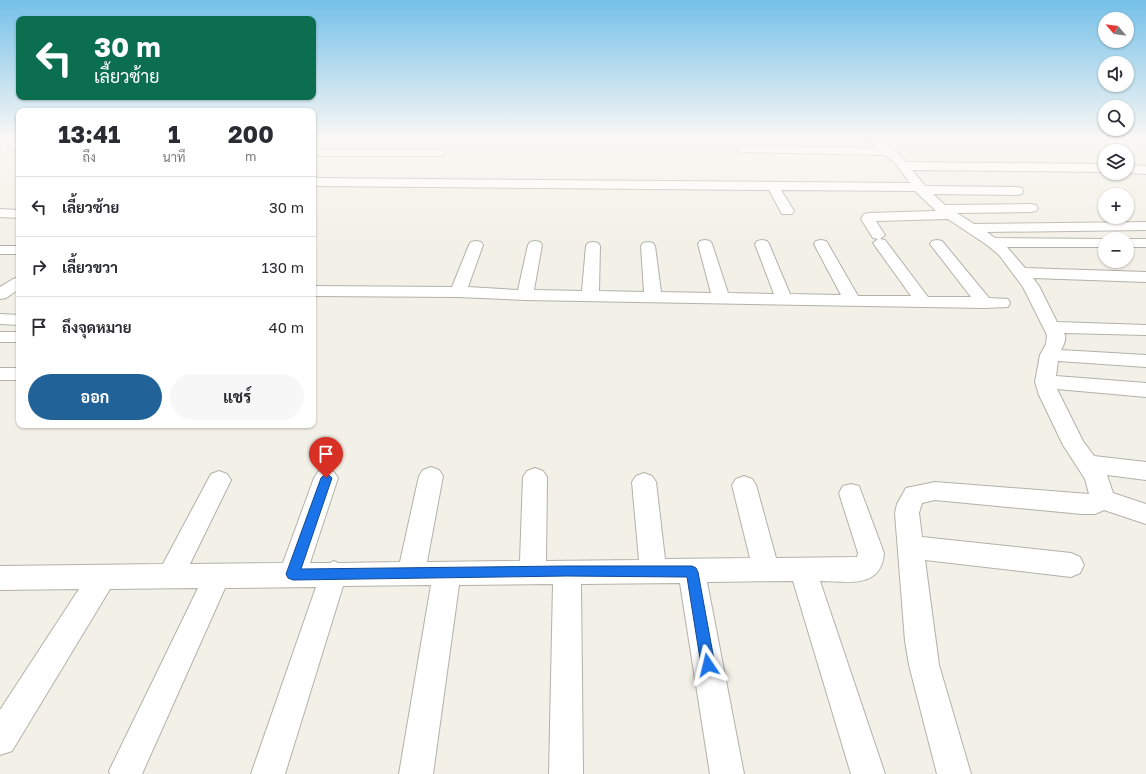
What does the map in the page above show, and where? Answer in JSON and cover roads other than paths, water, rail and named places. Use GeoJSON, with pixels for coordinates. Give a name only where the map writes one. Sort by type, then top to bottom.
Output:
{"type":"FeatureCollection","features":[{"type":"Feature","properties":{"kind":"street"},"geometry":{"type":"LineString","coordinates":[[910,175],[920,189],[947,212],[992,242],[1004,252],[1022,273],[1034,292],[1056,335],[1055,344],[1049,355],[1045,382],[1049,395],[1074,445],[1096,477],[1102,491],[1101,499],[1095,504],[935,491],[914,495],[909,504],[907,513],[910,547],[914,570],[915,596],[924,665],[954,774]]}},
{"type":"Feature","properties":{"kind":"street"},"geometry":{"type":"LineString","coordinates":[[316,182],[773,186],[817,191],[920,189],[1017,191]]}},
{"type":"Feature","properties":{"kind":"street"},"geometry":{"type":"LineString","coordinates":[[773,186],[787,211]]}},
{"type":"Feature","properties":{"kind":"street"},"geometry":{"type":"LineString","coordinates":[[923,301],[879,239],[868,219],[869,217],[1031,208]]}},
{"type":"Feature","properties":{"kind":"street"},"geometry":{"type":"LineString","coordinates":[[0,213],[16,214]]}},
{"type":"Feature","properties":{"kind":"street"},"geometry":{"type":"LineString","coordinates":[[970,228],[1146,226]]}},
{"type":"Feature","properties":{"kind":"street"},"geometry":{"type":"LineString","coordinates":[[992,242],[1098,243]]}},
{"type":"Feature","properties":{"kind":"street"},"geometry":{"type":"LineString","coordinates":[[1134,243],[1146,243]]}},
{"type":"Feature","properties":{"kind":"street"},"geometry":{"type":"LineString","coordinates":[[705,244],[721,298]]}},
{"type":"Feature","properties":{"kind":"street"},"geometry":{"type":"LineString","coordinates":[[762,244],[784,299]]}},
{"type":"Feature","properties":{"kind":"street"},"geometry":{"type":"LineString","coordinates":[[821,244],[852,300]]}},
{"type":"Feature","properties":{"kind":"street"},"geometry":{"type":"LineString","coordinates":[[938,244],[984,303]]}},
{"type":"Feature","properties":{"kind":"street"},"geometry":{"type":"LineString","coordinates":[[458,292],[476,245]]}},
{"type":"Feature","properties":{"kind":"street"},"geometry":{"type":"LineString","coordinates":[[525,295],[535,245]]}},
{"type":"Feature","properties":{"kind":"street"},"geometry":{"type":"LineString","coordinates":[[590,296],[593,246]]}},
{"type":"Feature","properties":{"kind":"street"},"geometry":{"type":"LineString","coordinates":[[648,246],[653,297]]}},
{"type":"Feature","properties":{"kind":"street"},"geometry":{"type":"LineString","coordinates":[[1022,273],[1146,277]]}},
{"type":"Feature","properties":{"kind":"street"},"geometry":{"type":"LineString","coordinates":[[316,291],[458,292],[525,295],[923,301],[1002,304]]}},
{"type":"Feature","properties":{"kind":"street"},"geometry":{"type":"LineString","coordinates":[[0,319],[16,320]]}},
{"type":"Feature","properties":{"kind":"street"},"geometry":{"type":"LineString","coordinates":[[1051,326],[1146,330]]}},
{"type":"Feature","properties":{"kind":"street"},"geometry":{"type":"LineString","coordinates":[[0,337],[16,337]]}},
{"type":"Feature","properties":{"kind":"street"},"geometry":{"type":"LineString","coordinates":[[1049,355],[1146,361]]}},
{"type":"Feature","properties":{"kind":"street"},"geometry":{"type":"LineString","coordinates":[[0,374],[16,374]]}},
{"type":"Feature","properties":{"kind":"street"},"geometry":{"type":"LineString","coordinates":[[1045,382],[1146,390]]}},
{"type":"Feature","properties":{"kind":"street"},"geometry":{"type":"LineString","coordinates":[[1086,464],[1146,470]]}},
{"type":"Feature","properties":{"kind":"street"},"geometry":{"type":"LineString","coordinates":[[411,573],[431,476]]}},
{"type":"Feature","properties":{"kind":"street"},"geometry":{"type":"LineString","coordinates":[[533,572],[535,477]]}},
{"type":"Feature","properties":{"kind":"street"},"geometry":{"type":"LineString","coordinates":[[293,574],[326,478]]}},
{"type":"Feature","properties":{"kind":"street"},"geometry":{"type":"LineString","coordinates":[[171,576],[219,480]]}},
{"type":"Feature","properties":{"kind":"street"},"geometry":{"type":"LineString","coordinates":[[644,482],[653,572]]}},
{"type":"Feature","properties":{"kind":"street"},"geometry":{"type":"LineString","coordinates":[[744,485],[766,570]]}},
{"type":"Feature","properties":{"kind":"street"},"geometry":{"type":"LineString","coordinates":[[0,578],[217,576],[334,573],[567,571],[692,572],[864,569],[870,563],[871,554],[851,493]]}},
{"type":"Feature","properties":{"kind":"street"},"geometry":{"type":"LineString","coordinates":[[1101,499],[1146,514]]}},
{"type":"Feature","properties":{"kind":"street"},"geometry":{"type":"LineString","coordinates":[[910,547],[1071,566]]}},
{"type":"Feature","properties":{"kind":"street"},"geometry":{"type":"LineString","coordinates":[[804,570],[868,774]]}},
{"type":"Feature","properties":{"kind":"street"},"geometry":{"type":"LineString","coordinates":[[566,774],[567,571]]}},
{"type":"Feature","properties":{"kind":"street"},"geometry":{"type":"LineString","coordinates":[[416,774],[447,572]]}},
{"type":"Feature","properties":{"kind":"street"},"geometry":{"type":"LineString","coordinates":[[692,572],[727,774]]}},
{"type":"Feature","properties":{"kind":"street"},"geometry":{"type":"LineString","coordinates":[[268,774],[334,573]]}},
{"type":"Feature","properties":{"kind":"street"},"geometry":{"type":"LineString","coordinates":[[126,771],[217,576]]}},
{"type":"Feature","properties":{"kind":"street"},"geometry":{"type":"LineString","coordinates":[[0,739],[102,577]]}}]}
